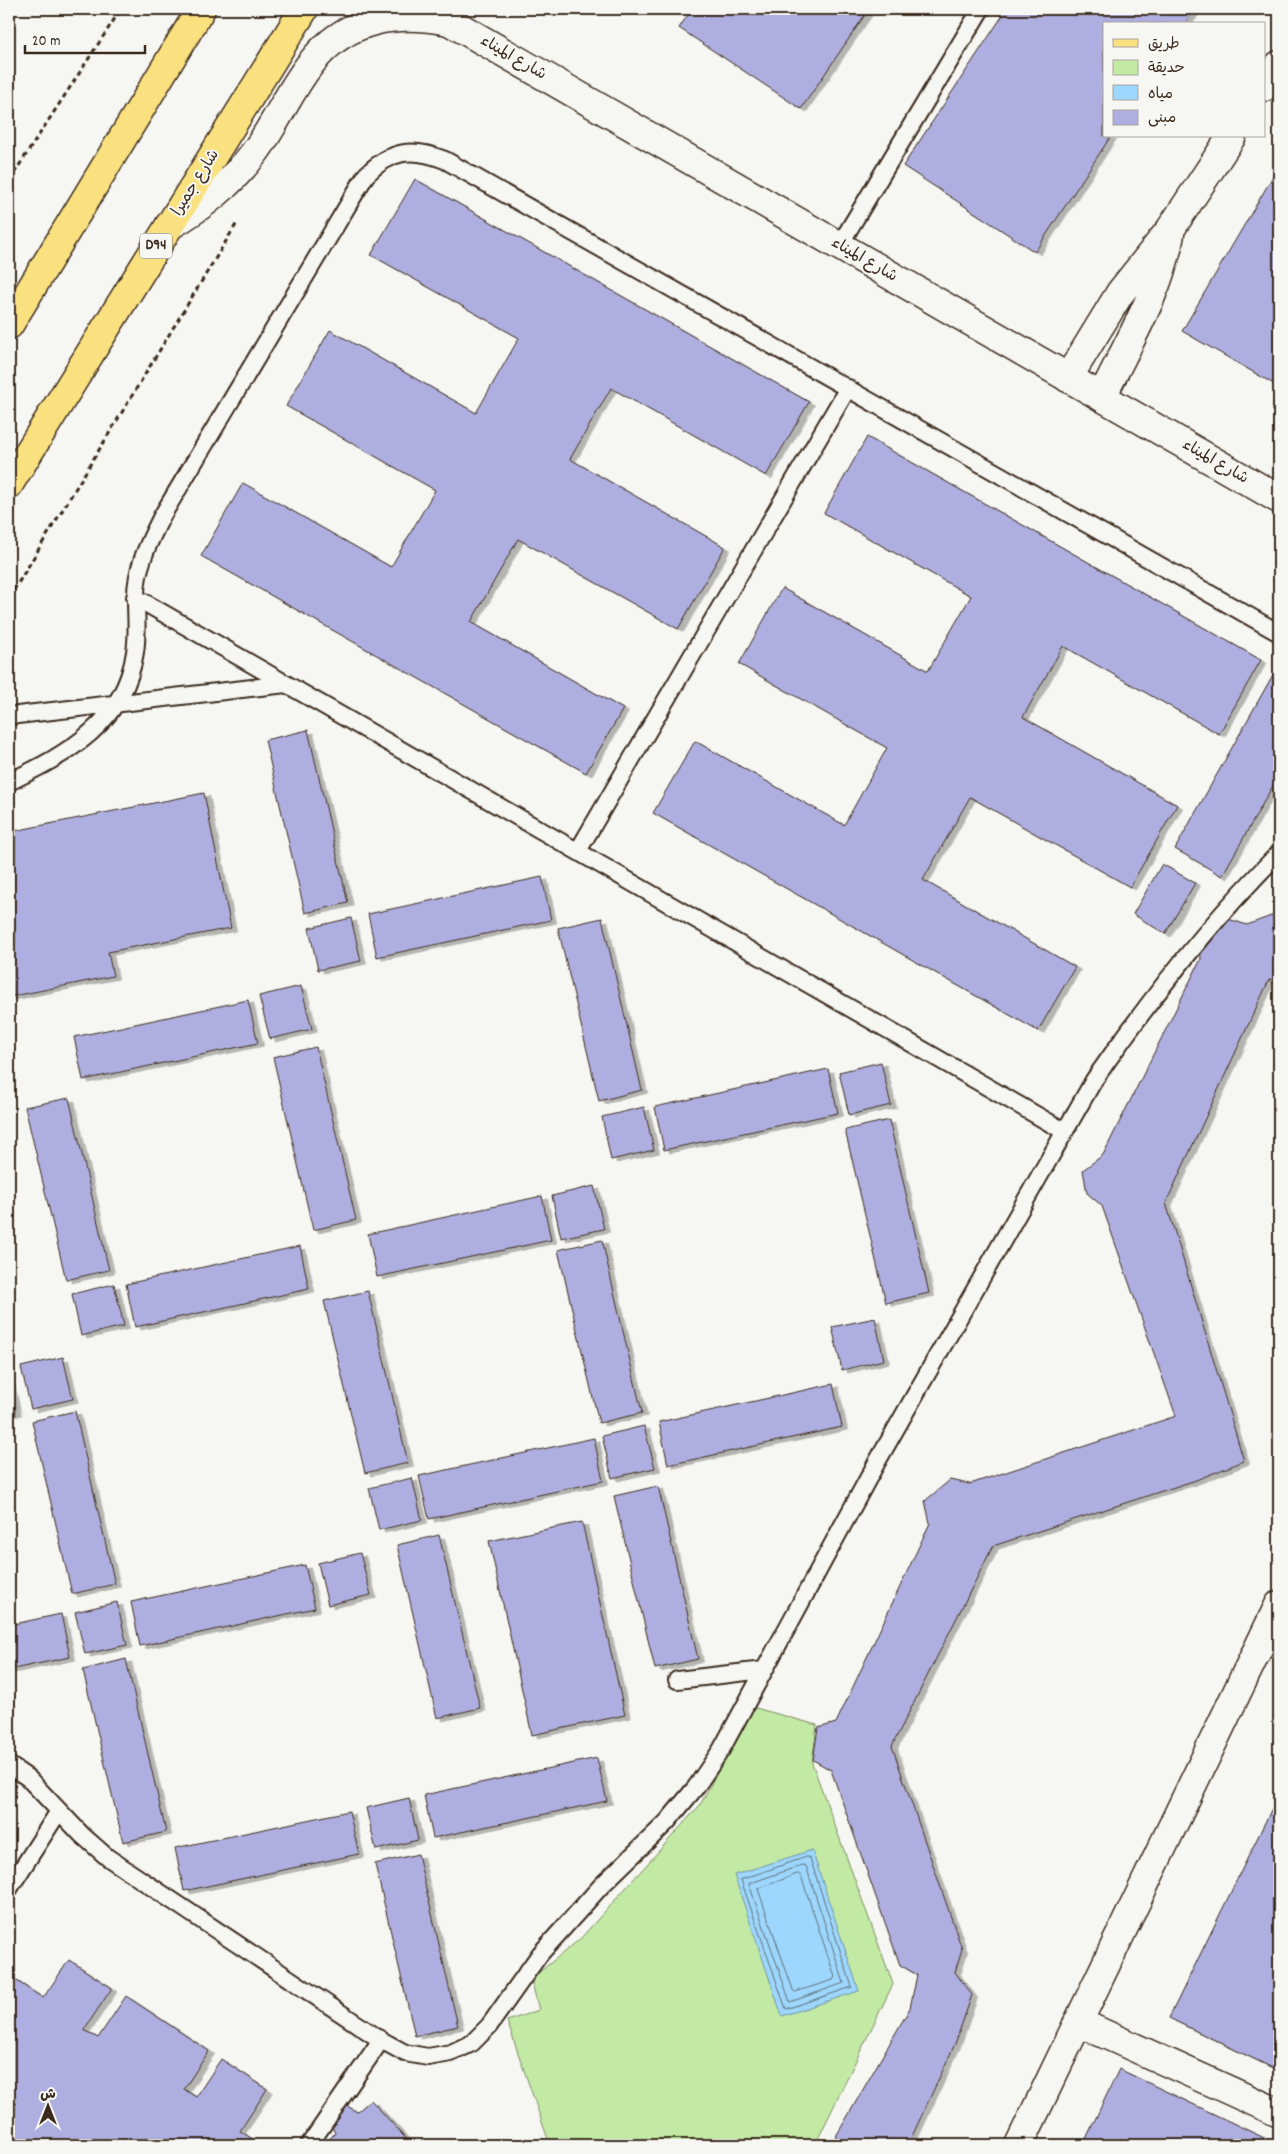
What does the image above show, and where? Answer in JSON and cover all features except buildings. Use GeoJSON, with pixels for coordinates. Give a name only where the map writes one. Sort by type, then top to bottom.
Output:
{"type":"FeatureCollection","features":[{"type":"Feature","properties":{"kind":"main road"},"geometry":{"type":"LineString","coordinates":[[11,316],[201,9]]}},
{"type":"Feature","properties":{"kind":"main road","name":"شارع جميرا"},"geometry":{"type":"LineString","coordinates":[[9,484],[304,9]]}},
{"type":"Feature","properties":{"kind":"street"},"geometry":{"type":"LineString","coordinates":[[169,226],[217,193],[238,174],[256,151],[312,62],[338,37],[371,21],[393,17],[443,15]]}},
{"type":"Feature","properties":{"kind":"street","name":"شارع الميناء"},"geometry":{"type":"LineString","coordinates":[[443,15],[839,246],[1279,499]]}},
{"type":"Feature","properties":{"kind":"street"},"geometry":{"type":"LineString","coordinates":[[1266,84],[1279,65]]}},
{"type":"Feature","properties":{"kind":"street"},"geometry":{"type":"LineString","coordinates":[[1068,378],[1120,292],[1170,230],[1231,138]]}},
{"type":"Feature","properties":{"kind":"street"},"geometry":{"type":"LineString","coordinates":[[1102,397],[1154,289],[1167,250],[1170,230]]}},
{"type":"Feature","properties":{"kind":"street"},"geometry":{"type":"LineString","coordinates":[[1019,2145],[1279,1605]]}},
{"type":"Feature","properties":{"kind":"street"},"geometry":{"type":"LineString","coordinates":[[1078,2022],[1279,2113]]}},
{"type":"Feature","properties":{"kind":"lane"},"geometry":{"type":"LineString","coordinates":[[839,246],[981,9]]}},
{"type":"Feature","properties":{"kind":"lane"},"geometry":{"type":"LineString","coordinates":[[9,782],[48,764],[74,748],[97,728],[116,704],[128,679],[136,652],[136,597],[139,569],[149,542],[162,516],[366,175],[378,162],[394,154],[412,152],[429,154],[445,160],[1279,633]]}},
{"type":"Feature","properties":{"kind":"lane"},"geometry":{"type":"LineString","coordinates":[[578,852],[848,388]]}},
{"type":"Feature","properties":{"kind":"lane"},"geometry":{"type":"LineString","coordinates":[[136,597],[1064,1131]]}},
{"type":"Feature","properties":{"kind":"lane"},"geometry":{"type":"LineString","coordinates":[[9,716],[286,684]]}},
{"type":"Feature","properties":{"kind":"lane"},"geometry":{"type":"LineString","coordinates":[[9,1765],[28,1778],[107,1857],[382,2040],[405,2053],[428,2057],[451,2053],[472,2043],[489,2026],[524,1974],[570,1919],[667,1822],[696,1788],[721,1750],[877,1462],[1064,1131],[1105,1065],[1171,972],[1214,922],[1279,853]]}},
{"type":"Feature","properties":{"kind":"lane"},"geometry":{"type":"LineString","coordinates":[[677,1680],[764,1670]]}},
{"type":"Feature","properties":{"kind":"lane"},"geometry":{"type":"LineString","coordinates":[[9,1889],[59,1811]]}},
{"type":"Feature","properties":{"kind":"lane"},"geometry":{"type":"LineString","coordinates":[[310,2145],[382,2040]]}},
{"type":"Feature","properties":{"kind":"path"},"geometry":{"type":"LineString","coordinates":[[9,181],[121,9]]}},
{"type":"Feature","properties":{"kind":"path"},"geometry":{"type":"LineString","coordinates":[[9,598],[240,218]]}},
{"type":"Feature","properties":{"kind":"green space"},"geometry":{"type":"Polygon","coordinates":[[[752,1707],[817,1725],[812,1763],[893,1984],[815,2145],[550,2145],[507,2021],[539,2010],[531,1979],[581,1938],[700,1805],[752,1707]]]}},
{"type":"Feature","properties":{"kind":"water"},"geometry":{"type":"Polygon","coordinates":[[[812,1850],[859,1991],[782,2016],[734,1875],[812,1850]]]}}]}
